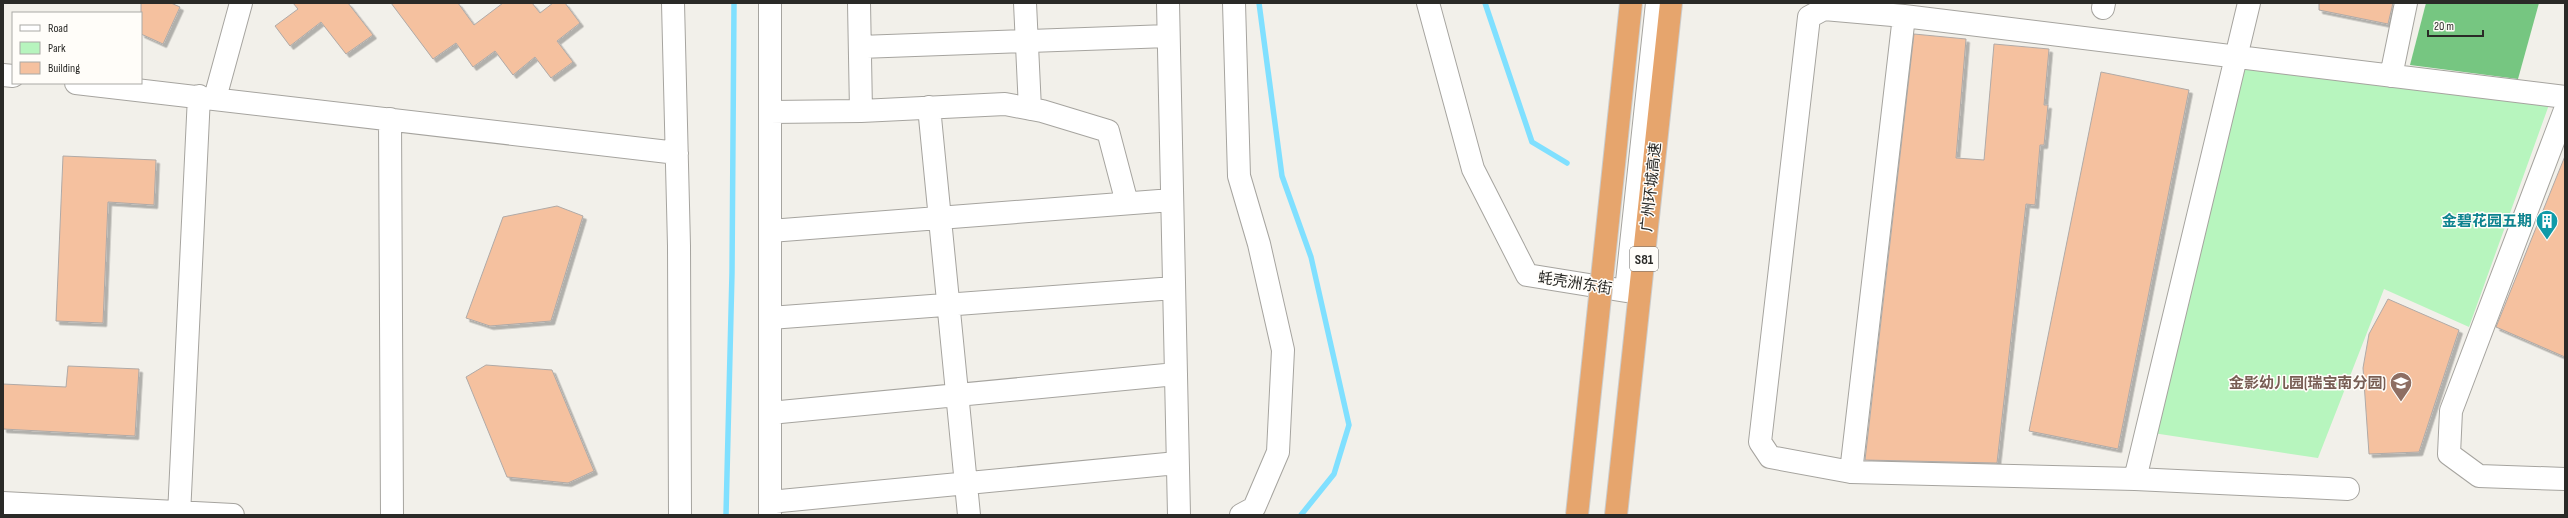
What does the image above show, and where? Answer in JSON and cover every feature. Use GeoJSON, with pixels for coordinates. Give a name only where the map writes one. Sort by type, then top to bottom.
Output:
{"type":"FeatureCollection","features":[{"type":"Feature","properties":{"kind":"highway"},"geometry":{"type":"LineString","coordinates":[[1577,515],[1631,3]]}},
{"type":"Feature","properties":{"kind":"highway","name":"广州环城高速"},"geometry":{"type":"LineString","coordinates":[[1616,515],[1671,3]]}},
{"type":"Feature","properties":{"kind":"street"},"geometry":{"type":"LineString","coordinates":[[179,514],[207,97],[241,3]]}},
{"type":"Feature","properties":{"kind":"street"},"geometry":{"type":"LineString","coordinates":[[673,3],[677,153],[680,515]]}},
{"type":"Feature","properties":{"kind":"street"},"geometry":{"type":"LineString","coordinates":[[770,3],[770,509],[966,483],[1178,463]]}},
{"type":"Feature","properties":{"kind":"street"},"geometry":{"type":"LineString","coordinates":[[859,3],[861,111]]}},
{"type":"Feature","properties":{"kind":"street"},"geometry":{"type":"LineString","coordinates":[[1025,3],[1030,109]]}},
{"type":"Feature","properties":{"kind":"street"},"geometry":{"type":"LineString","coordinates":[[1168,3],[1179,515]]}},
{"type":"Feature","properties":{"kind":"street"},"geometry":{"type":"LineString","coordinates":[[1234,3],[1239,176],[1259,244],[1283,350],[1278,452],[1254,508],[1241,515]]}},
{"type":"Feature","properties":{"kind":"street","name":"蚝壳洲东街"},"geometry":{"type":"LineString","coordinates":[[1428,3],[1472,169],[1527,275],[1626,291],[1657,3]]}},
{"type":"Feature","properties":{"kind":"street"},"geometry":{"type":"LineString","coordinates":[[2135,478],[2249,3]]}},
{"type":"Feature","properties":{"kind":"street"},"geometry":{"type":"LineString","coordinates":[[2391,76],[2406,3]]}},
{"type":"Feature","properties":{"kind":"street"},"geometry":{"type":"LineString","coordinates":[[2348,489],[2135,478],[1851,472],[1770,457],[1760,442],[1809,17],[1824,9],[1904,16],[2565,97]]}},
{"type":"Feature","properties":{"kind":"street"},"geometry":{"type":"LineString","coordinates":[[1851,472],[1904,16]]}},
{"type":"Feature","properties":{"kind":"street"},"geometry":{"type":"LineString","coordinates":[[860,47],[1168,36]]}},
{"type":"Feature","properties":{"kind":"street"},"geometry":{"type":"LineString","coordinates":[[85,84],[677,153]]}},
{"type":"Feature","properties":{"kind":"street"},"geometry":{"type":"LineString","coordinates":[[770,112],[861,111],[1005,104],[1030,109],[1108,131],[1127,203]]}},
{"type":"Feature","properties":{"kind":"street"},"geometry":{"type":"LineString","coordinates":[[929,108],[969,515]]}},
{"type":"Feature","properties":{"kind":"street"},"geometry":{"type":"LineString","coordinates":[[2565,110],[2451,411],[2449,454],[2479,476],[2565,479]]}},
{"type":"Feature","properties":{"kind":"street"},"geometry":{"type":"LineString","coordinates":[[390,119],[392,515]]}},
{"type":"Feature","properties":{"kind":"street"},"geometry":{"type":"LineString","coordinates":[[770,231],[1172,200]]}},
{"type":"Feature","properties":{"kind":"street"},"geometry":{"type":"LineString","coordinates":[[770,318],[1174,288]]}},
{"type":"Feature","properties":{"kind":"street"},"geometry":{"type":"LineString","coordinates":[[770,413],[1176,374]]}},
{"type":"Feature","properties":{"kind":"street"},"geometry":{"type":"LineString","coordinates":[[3,503],[179,514],[233,515]]}},
{"type":"Feature","properties":{"kind":"green space"},"geometry":{"type":"Polygon","coordinates":[[[2426,3],[2539,3],[2518,79],[2410,65],[2426,3]]]}},
{"type":"Feature","properties":{"kind":"green space"},"geometry":{"type":"Polygon","coordinates":[[[2242,65],[2550,102],[2469,327],[2384,289],[2318,458],[2153,433],[2242,65]]]}},
{"type":"Feature","properties":{"kind":"building"},"geometry":{"type":"Polygon","coordinates":[[[141,3],[171,3],[180,7],[163,44],[142,34],[141,3]]]}},
{"type":"Feature","properties":{"kind":"building"},"geometry":{"type":"Polygon","coordinates":[[[293,3],[348,3],[373,35],[346,54],[321,22],[290,46],[275,26],[298,9],[293,3]]]}},
{"type":"Feature","properties":{"kind":"building"},"geometry":{"type":"Polygon","coordinates":[[[391,3],[458,3],[474,25],[503,3],[532,3],[540,13],[553,3],[565,3],[580,23],[557,41],[573,62],[551,78],[535,57],[513,75],[495,51],[473,67],[456,43],[433,59],[391,3]]]}},
{"type":"Feature","properties":{"kind":"building"},"geometry":{"type":"Polygon","coordinates":[[[2319,3],[2393,3],[2388,24],[2319,10],[2319,3]]]}},
{"type":"Feature","properties":{"kind":"building"},"geometry":{"type":"Polygon","coordinates":[[[1914,34],[1966,39],[1956,158],[1984,160],[1994,44],[2049,49],[2044,105],[2048,105],[2044,145],[2040,145],[2035,205],[2026,204],[1997,463],[1865,460],[1914,34]]]}},
{"type":"Feature","properties":{"kind":"building"},"geometry":{"type":"Polygon","coordinates":[[[2101,72],[2189,90],[2118,449],[2029,431],[2101,72]]]}},
{"type":"Feature","properties":{"kind":"building"},"geometry":{"type":"Polygon","coordinates":[[[63,156],[156,160],[154,205],[108,202],[103,323],[56,321],[63,156]]]}},
{"type":"Feature","properties":{"kind":"building","name":"金碧花园五期"},"geometry":{"type":"Polygon","coordinates":[[[2565,156],[2565,357],[2496,327],[2565,156]]]}},
{"type":"Feature","properties":{"kind":"building"},"geometry":{"type":"Polygon","coordinates":[[[557,206],[583,216],[551,321],[490,326],[466,318],[503,217],[557,206]]]}},
{"type":"Feature","properties":{"kind":"building"},"geometry":{"type":"Polygon","coordinates":[[[2388,299],[2459,330],[2419,452],[2369,454],[2363,368],[2369,334],[2388,299]]]}},
{"type":"Feature","properties":{"kind":"building"},"geometry":{"type":"Polygon","coordinates":[[[486,365],[552,370],[594,471],[568,483],[507,477],[466,377],[486,365]]]}},
{"type":"Feature","properties":{"kind":"building"},"geometry":{"type":"Polygon","coordinates":[[[68,366],[139,369],[135,436],[3,429],[3,384],[66,387],[68,366]]]}},
{"type":"Feature","properties":{"kind":"waterway"},"geometry":{"type":"LineString","coordinates":[[726,515],[732,273],[734,3]]}},
{"type":"Feature","properties":{"kind":"waterway"},"geometry":{"type":"LineString","coordinates":[[1259,3],[1282,176],[1311,257],[1349,425],[1334,474],[1301,515]]}},
{"type":"Feature","properties":{"kind":"waterway"},"geometry":{"type":"LineString","coordinates":[[1485,3],[1532,142],[1567,163]]}},
{"type":"Feature","properties":{"kind":"place","name":"金碧花园五期"},"geometry":{"type":"Point","coordinates":[2547,240]}},
{"type":"Feature","properties":{"kind":"place","name":"金影幼儿园(瑞宝南分园)"},"geometry":{"type":"Point","coordinates":[2401,402]}}]}
